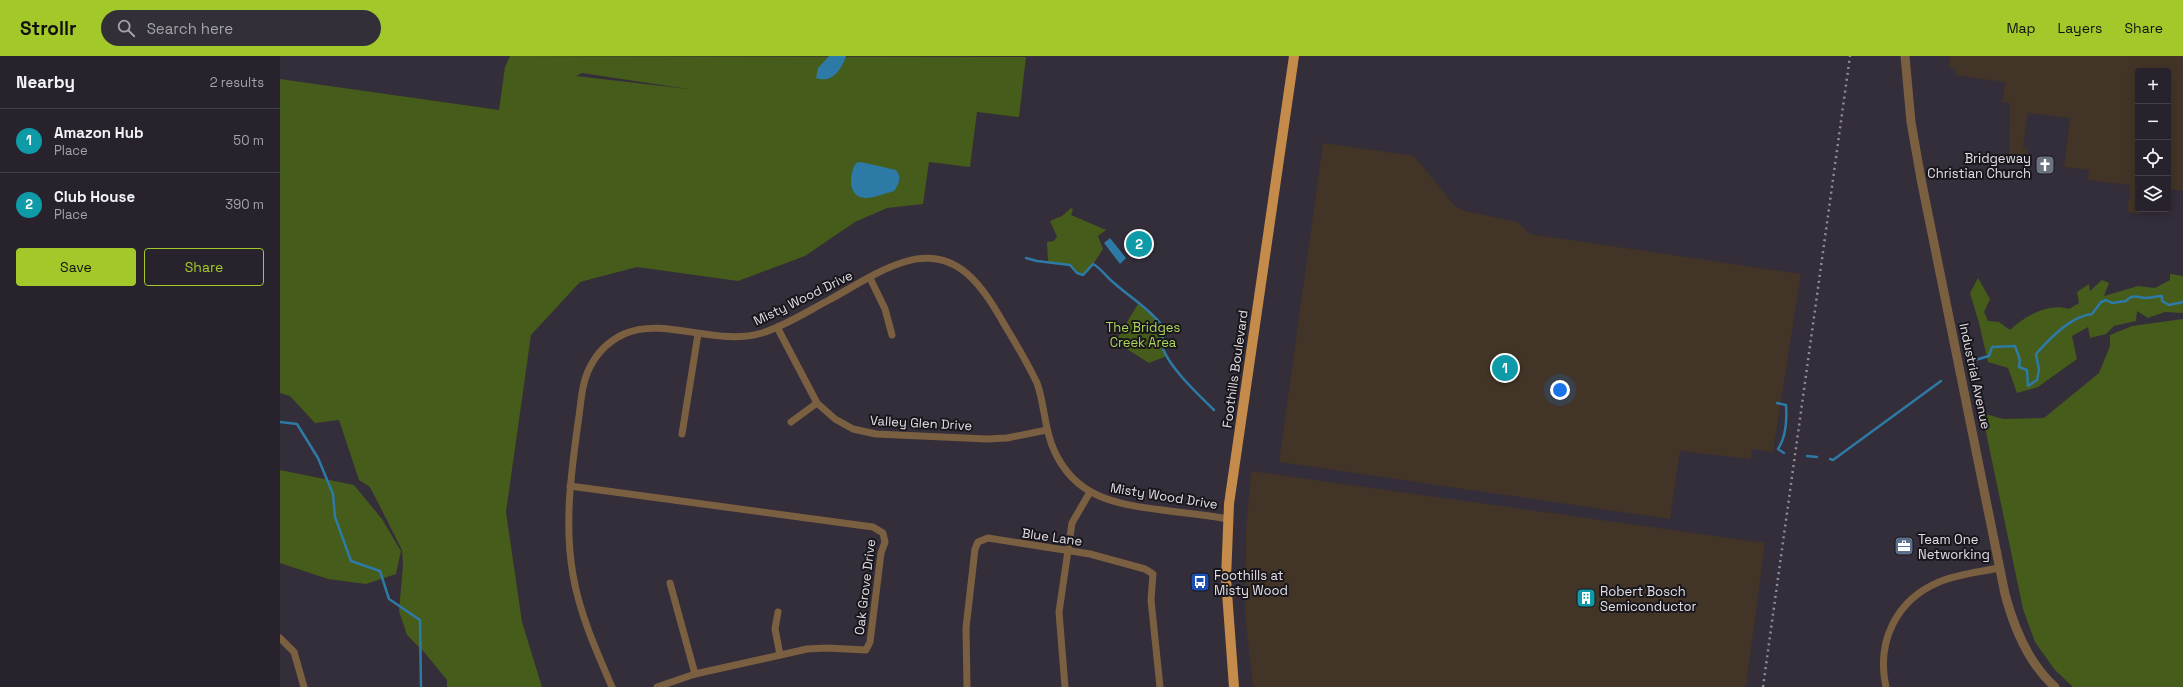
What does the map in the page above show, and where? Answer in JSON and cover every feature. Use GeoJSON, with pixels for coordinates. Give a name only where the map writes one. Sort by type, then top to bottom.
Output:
{"type":"FeatureCollection","features":[{"type":"Feature","properties":{"kind":"main road","name":"Foothills Boulevard"},"geometry":{"type":"LineString","coordinates":[[1234,687],[1226,579],[1228,519],[1238,436],[1294,56]]}},
{"type":"Feature","properties":{"kind":"street","name":"Industrial Avenue"},"geometry":{"type":"LineString","coordinates":[[1906,56],[1911,122],[1921,179],[1999,568],[2011,618],[2020,640],[2033,662],[2055,687]]}},
{"type":"Feature","properties":{"kind":"street","name":"Misty Wood Drive"},"geometry":{"type":"LineString","coordinates":[[612,687],[591,638],[577,596],[568,533],[570,486],[585,378],[589,368],[601,351],[616,338],[635,330],[660,328],[720,337],[742,337],[764,332],[777,327],[870,278],[904,262],[922,260],[949,264],[972,277],[989,298],[1037,383],[1042,397],[1047,430],[1054,450],[1064,468],[1090,492],[1115,503],[1228,519]]}},
{"type":"Feature","properties":{"kind":"street"},"geometry":{"type":"LineString","coordinates":[[870,278],[885,309],[892,335]]}},
{"type":"Feature","properties":{"kind":"street","name":"Valley Glen Drive"},"geometry":{"type":"LineString","coordinates":[[777,327],[817,403],[844,426],[870,433],[998,439],[1047,430]]}},
{"type":"Feature","properties":{"kind":"street"},"geometry":{"type":"LineString","coordinates":[[682,434],[698,334]]}},
{"type":"Feature","properties":{"kind":"street"},"geometry":{"type":"LineString","coordinates":[[791,422],[817,403]]}},
{"type":"Feature","properties":{"kind":"street","name":"Oak Grove Drive"},"geometry":{"type":"LineString","coordinates":[[570,486],[873,527],[883,533],[885,542],[881,553],[870,642],[866,650],[828,648],[807,649],[695,674],[657,687]]}},
{"type":"Feature","properties":{"kind":"street"},"geometry":{"type":"LineString","coordinates":[[1065,687],[1059,621],[1072,523],[1090,492]]}},
{"type":"Feature","properties":{"kind":"street","name":"Blue Lane"},"geometry":{"type":"LineString","coordinates":[[967,687],[967,617],[975,550],[978,542],[988,538],[1090,554],[1145,569],[1153,574],[1151,600],[1160,687]]}},
{"type":"Feature","properties":{"kind":"street"},"geometry":{"type":"LineString","coordinates":[[1886,687],[1883,658],[1884,646],[1891,625],[1906,603],[1917,594],[1940,582],[1999,568]]}},
{"type":"Feature","properties":{"kind":"street"},"geometry":{"type":"LineString","coordinates":[[670,583],[695,674]]}},
{"type":"Feature","properties":{"kind":"street"},"geometry":{"type":"LineString","coordinates":[[778,612],[775,629],[780,655]]}},
{"type":"Feature","properties":{"kind":"street"},"geometry":{"type":"LineString","coordinates":[[280,638],[294,652],[304,687]]}},
{"type":"Feature","properties":{"kind":"shaded area"},"geometry":{"type":"Polygon","coordinates":[[[1950,56],[2183,56],[2183,191],[2171,189],[2171,68],[2135,68],[2135,212],[2140,212],[2140,214],[2127,212],[2128,202],[2131,199],[2129,197],[2130,185],[2088,180],[2089,170],[2064,167],[2070,118],[2028,113],[2023,148],[2028,149],[2027,163],[2009,161],[2010,105],[2009,103],[2002,102],[2005,82],[1955,75],[1956,69],[1949,68],[1950,56]]]}},
{"type":"Feature","properties":{"kind":"shaded area"},"geometry":{"type":"Polygon","coordinates":[[[1323,143],[1414,156],[1455,206],[1465,211],[1517,222],[1530,234],[1801,274],[1773,452],[1752,449],[1751,459],[1680,451],[1670,519],[1279,462],[1323,143]]]}},
{"type":"Feature","properties":{"kind":"shaded area","name":"Robert Bosch Semiconductor"},"geometry":{"type":"Polygon","coordinates":[[[1251,471],[1765,543],[1746,687],[1253,687],[1245,614],[1246,531],[1251,471]]]}},
{"type":"Feature","properties":{"kind":"green space"},"geometry":{"type":"Polygon","coordinates":[[[510,56],[1026,57],[1019,117],[977,112],[970,167],[929,162],[923,204],[887,208],[855,222],[805,256],[738,281],[637,267],[580,282],[531,335],[506,512],[522,622],[542,687],[447,687],[447,680],[424,652],[407,635],[399,611],[403,566],[402,550],[370,487],[359,480],[339,420],[315,423],[290,396],[280,393],[280,79],[499,110],[505,67],[510,56]],[[582,73],[576,76],[688,89],[582,73]]]}},
{"type":"Feature","properties":{"kind":"green space"},"geometry":{"type":"Polygon","coordinates":[[[1071,208],[1073,209],[1071,215],[1106,230],[1098,236],[1103,249],[1088,272],[1083,275],[1077,273],[1070,265],[1048,262],[1047,242],[1054,241],[1057,237],[1050,221],[1062,216],[1071,208]]]}},
{"type":"Feature","properties":{"kind":"green space"},"geometry":{"type":"Polygon","coordinates":[[[2170,274],[2183,276],[2183,313],[2165,312],[2148,318],[2137,311],[2136,321],[2114,326],[2106,334],[2090,338],[2088,327],[2072,336],[2077,359],[2038,387],[2017,393],[2008,368],[1988,362],[1970,293],[1978,278],[1990,299],[1984,312],[1988,321],[1999,322],[2010,330],[2030,315],[2045,309],[2061,307],[2069,309],[2079,303],[2077,292],[2089,284],[2090,291],[2102,280],[2109,283],[2104,296],[2138,286],[2155,288],[2170,280],[2170,274]]]}},
{"type":"Feature","properties":{"kind":"green space","name":"The Bridges Creek Area"},"geometry":{"type":"Polygon","coordinates":[[[1138,304],[1156,317],[1165,329],[1162,344],[1167,356],[1149,363],[1122,346],[1118,337],[1138,304]]]}},
{"type":"Feature","properties":{"kind":"green space"},"geometry":{"type":"Polygon","coordinates":[[[2183,319],[2183,687],[2073,687],[2055,670],[2035,642],[2023,609],[1982,413],[2003,419],[2044,418],[2099,373],[2110,346],[2110,335],[2132,326],[2183,319]]]}},
{"type":"Feature","properties":{"kind":"green space"},"geometry":{"type":"Polygon","coordinates":[[[280,470],[354,485],[382,519],[401,551],[396,574],[366,584],[328,579],[280,563],[280,470]]]}},
{"type":"Feature","properties":{"kind":"water"},"geometry":{"type":"Polygon","coordinates":[[[829,56],[846,56],[842,66],[836,74],[827,79],[816,78],[818,68],[829,56]]]}},
{"type":"Feature","properties":{"kind":"water"},"geometry":{"type":"Polygon","coordinates":[[[861,162],[896,170],[899,175],[899,180],[894,191],[869,198],[860,197],[855,194],[851,185],[852,173],[856,163],[861,162]]]}},
{"type":"Feature","properties":{"kind":"water"},"geometry":{"type":"Polygon","coordinates":[[[1110,238],[1126,258],[1120,264],[1104,243],[1110,238]]]}},
{"type":"Feature","properties":{"kind":"waterway"},"geometry":{"type":"LineString","coordinates":[[1026,258],[1037,261],[1070,265],[1077,273],[1083,275],[1093,264],[1099,268],[1111,281],[1147,310],[1165,329],[1162,344],[1169,361],[1192,388],[1214,410]]}},
{"type":"Feature","properties":{"kind":"waterway"},"geometry":{"type":"LineString","coordinates":[[1975,360],[1989,356],[1992,347],[2015,346],[2020,360],[2019,367],[2027,370],[2028,386],[2037,380],[2039,370],[2036,354],[2061,329],[2076,319],[2092,314],[2101,302],[2106,300],[2112,303],[2126,301],[2133,297],[2145,298],[2162,296],[2162,301],[2169,305],[2183,302]]}},
{"type":"Feature","properties":{"kind":"waterway"},"geometry":{"type":"LineString","coordinates":[[1830,459],[1833,460],[1941,381]]}},
{"type":"Feature","properties":{"kind":"waterway"},"geometry":{"type":"LineString","coordinates":[[1777,403],[1786,405],[1785,428],[1783,439],[1778,449],[1784,453]]}},
{"type":"Feature","properties":{"kind":"waterway"},"geometry":{"type":"LineString","coordinates":[[280,422],[297,424],[318,458],[333,494],[335,517],[351,561],[380,571],[389,599],[420,620],[421,687]]}},
{"type":"Feature","properties":{"kind":"waterway"},"geometry":{"type":"LineString","coordinates":[[1807,456],[1817,457]]}},
{"type":"Feature","properties":{"kind":"railway"},"geometry":{"type":"LineString","coordinates":[[1763,687],[1850,56]]}},
{"type":"Feature","properties":{"kind":"place","name":"Bridgeway Christian Church"},"geometry":{"type":"Point","coordinates":[2045,165]}},
{"type":"Feature","properties":{"kind":"place","name":"Club House"},"geometry":{"type":"Point","coordinates":[1139,244]}},
{"type":"Feature","properties":{"kind":"place","name":"Amazon Hub"},"geometry":{"type":"Point","coordinates":[1505,368]}},
{"type":"Feature","properties":{"kind":"place","name":"Team One Networking"},"geometry":{"type":"Point","coordinates":[1904,546]}},
{"type":"Feature","properties":{"kind":"place","name":"Foothills at Misty Wood"},"geometry":{"type":"Point","coordinates":[1200,582]}},
{"type":"Feature","properties":{"kind":"place","name":"Robert Bosch Semiconductor"},"geometry":{"type":"Point","coordinates":[1586,598]}}]}
